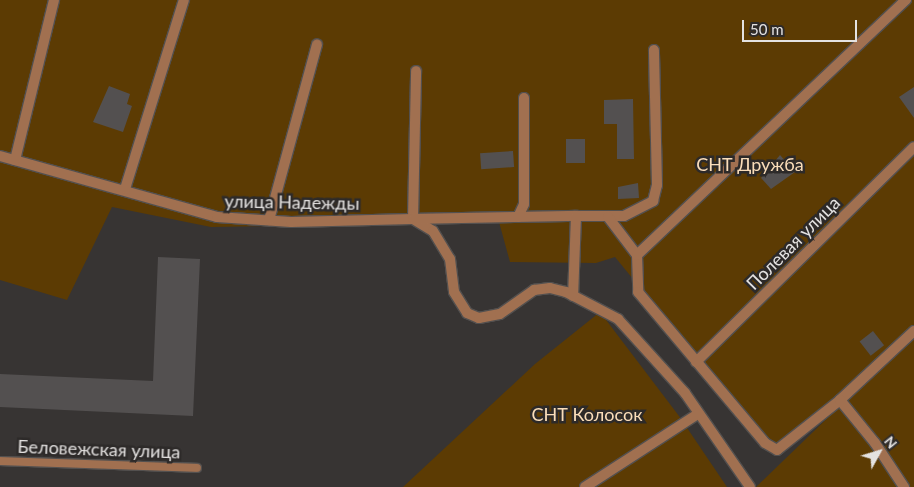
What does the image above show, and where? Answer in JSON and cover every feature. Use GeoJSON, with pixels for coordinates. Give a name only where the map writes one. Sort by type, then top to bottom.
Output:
{"type":"FeatureCollection","features":[{"type":"Feature","properties":{"kind":"street"},"geometry":{"type":"LineString","coordinates":[[15,160],[54,0]]}},
{"type":"Feature","properties":{"kind":"street"},"geometry":{"type":"LineString","coordinates":[[125,189],[184,0]]}},
{"type":"Feature","properties":{"kind":"street"},"geometry":{"type":"LineString","coordinates":[[637,255],[906,0]]}},
{"type":"Feature","properties":{"kind":"street"},"geometry":{"type":"LineString","coordinates":[[269,220],[317,44]]}},
{"type":"Feature","properties":{"kind":"street","name":"улица Надежды"},"geometry":{"type":"LineString","coordinates":[[0,156],[125,189],[217,217],[269,220],[624,216],[653,201],[657,185],[654,50]]}},
{"type":"Feature","properties":{"kind":"street"},"geometry":{"type":"LineString","coordinates":[[416,72],[413,219],[433,231],[450,259],[454,292],[467,313],[479,318],[500,314],[534,290],[550,288],[573,296],[618,319],[654,354],[736,462],[750,487]]}},
{"type":"Feature","properties":{"kind":"street"},"geometry":{"type":"LineString","coordinates":[[518,217],[524,204],[524,98]]}},
{"type":"Feature","properties":{"kind":"street","name":"Полевая улица"},"geometry":{"type":"LineString","coordinates":[[696,362],[914,147]]}},
{"type":"Feature","properties":{"kind":"street"},"geometry":{"type":"LineString","coordinates":[[573,296],[576,216]]}},
{"type":"Feature","properties":{"kind":"street"},"geometry":{"type":"LineString","coordinates":[[608,217],[637,255],[638,292],[765,443],[777,450],[840,400],[914,331]]}},
{"type":"Feature","properties":{"kind":"street"},"geometry":{"type":"LineString","coordinates":[[840,400],[876,443],[904,487]]}},
{"type":"Feature","properties":{"kind":"street"},"geometry":{"type":"LineString","coordinates":[[586,487],[698,414]]}},
{"type":"Feature","properties":{"kind":"lane","name":"Беловежская улица"},"geometry":{"type":"LineString","coordinates":[[0,460],[197,468]]}},
{"type":"Feature","properties":{"kind":"green space","name":"СНТ Дружба"},"geometry":{"type":"Polygon","coordinates":[[[0,0],[914,0],[914,487],[756,487],[841,405],[772,449],[615,257],[596,263],[510,262],[499,222],[211,227],[112,207],[67,300],[0,280],[0,0]]]}},
{"type":"Feature","properties":{"kind":"green space","name":"СНТ Колосок"},"geometry":{"type":"Polygon","coordinates":[[[600,312],[679,416],[727,487],[403,487],[535,364],[600,312]]]}},
{"type":"Feature","properties":{"kind":"building"},"geometry":{"type":"Polygon","coordinates":[[[109,86],[130,94],[127,104],[132,106],[123,132],[93,122],[109,86]]]}},
{"type":"Feature","properties":{"kind":"building"},"geometry":{"type":"Polygon","coordinates":[[[914,87],[914,118],[899,97],[914,87]]]}},
{"type":"Feature","properties":{"kind":"building"},"geometry":{"type":"Polygon","coordinates":[[[633,99],[634,159],[617,159],[617,124],[604,124],[604,100],[633,99]]]}},
{"type":"Feature","properties":{"kind":"building"},"geometry":{"type":"Polygon","coordinates":[[[566,139],[585,139],[585,163],[566,163],[566,139]]]}},
{"type":"Feature","properties":{"kind":"building"},"geometry":{"type":"Polygon","coordinates":[[[513,151],[514,167],[481,169],[480,153],[513,151]]]}},
{"type":"Feature","properties":{"kind":"building"},"geometry":{"type":"Polygon","coordinates":[[[780,155],[795,172],[771,189],[761,178],[780,155]]]}},
{"type":"Feature","properties":{"kind":"building"},"geometry":{"type":"Polygon","coordinates":[[[638,183],[639,198],[618,199],[618,187],[638,183]]]}},
{"type":"Feature","properties":{"kind":"building"},"geometry":{"type":"Polygon","coordinates":[[[158,257],[200,259],[193,416],[0,407],[0,374],[153,381],[158,257]]]}},
{"type":"Feature","properties":{"kind":"building"},"geometry":{"type":"Polygon","coordinates":[[[873,331],[884,345],[871,356],[860,341],[873,331]]]}}]}
